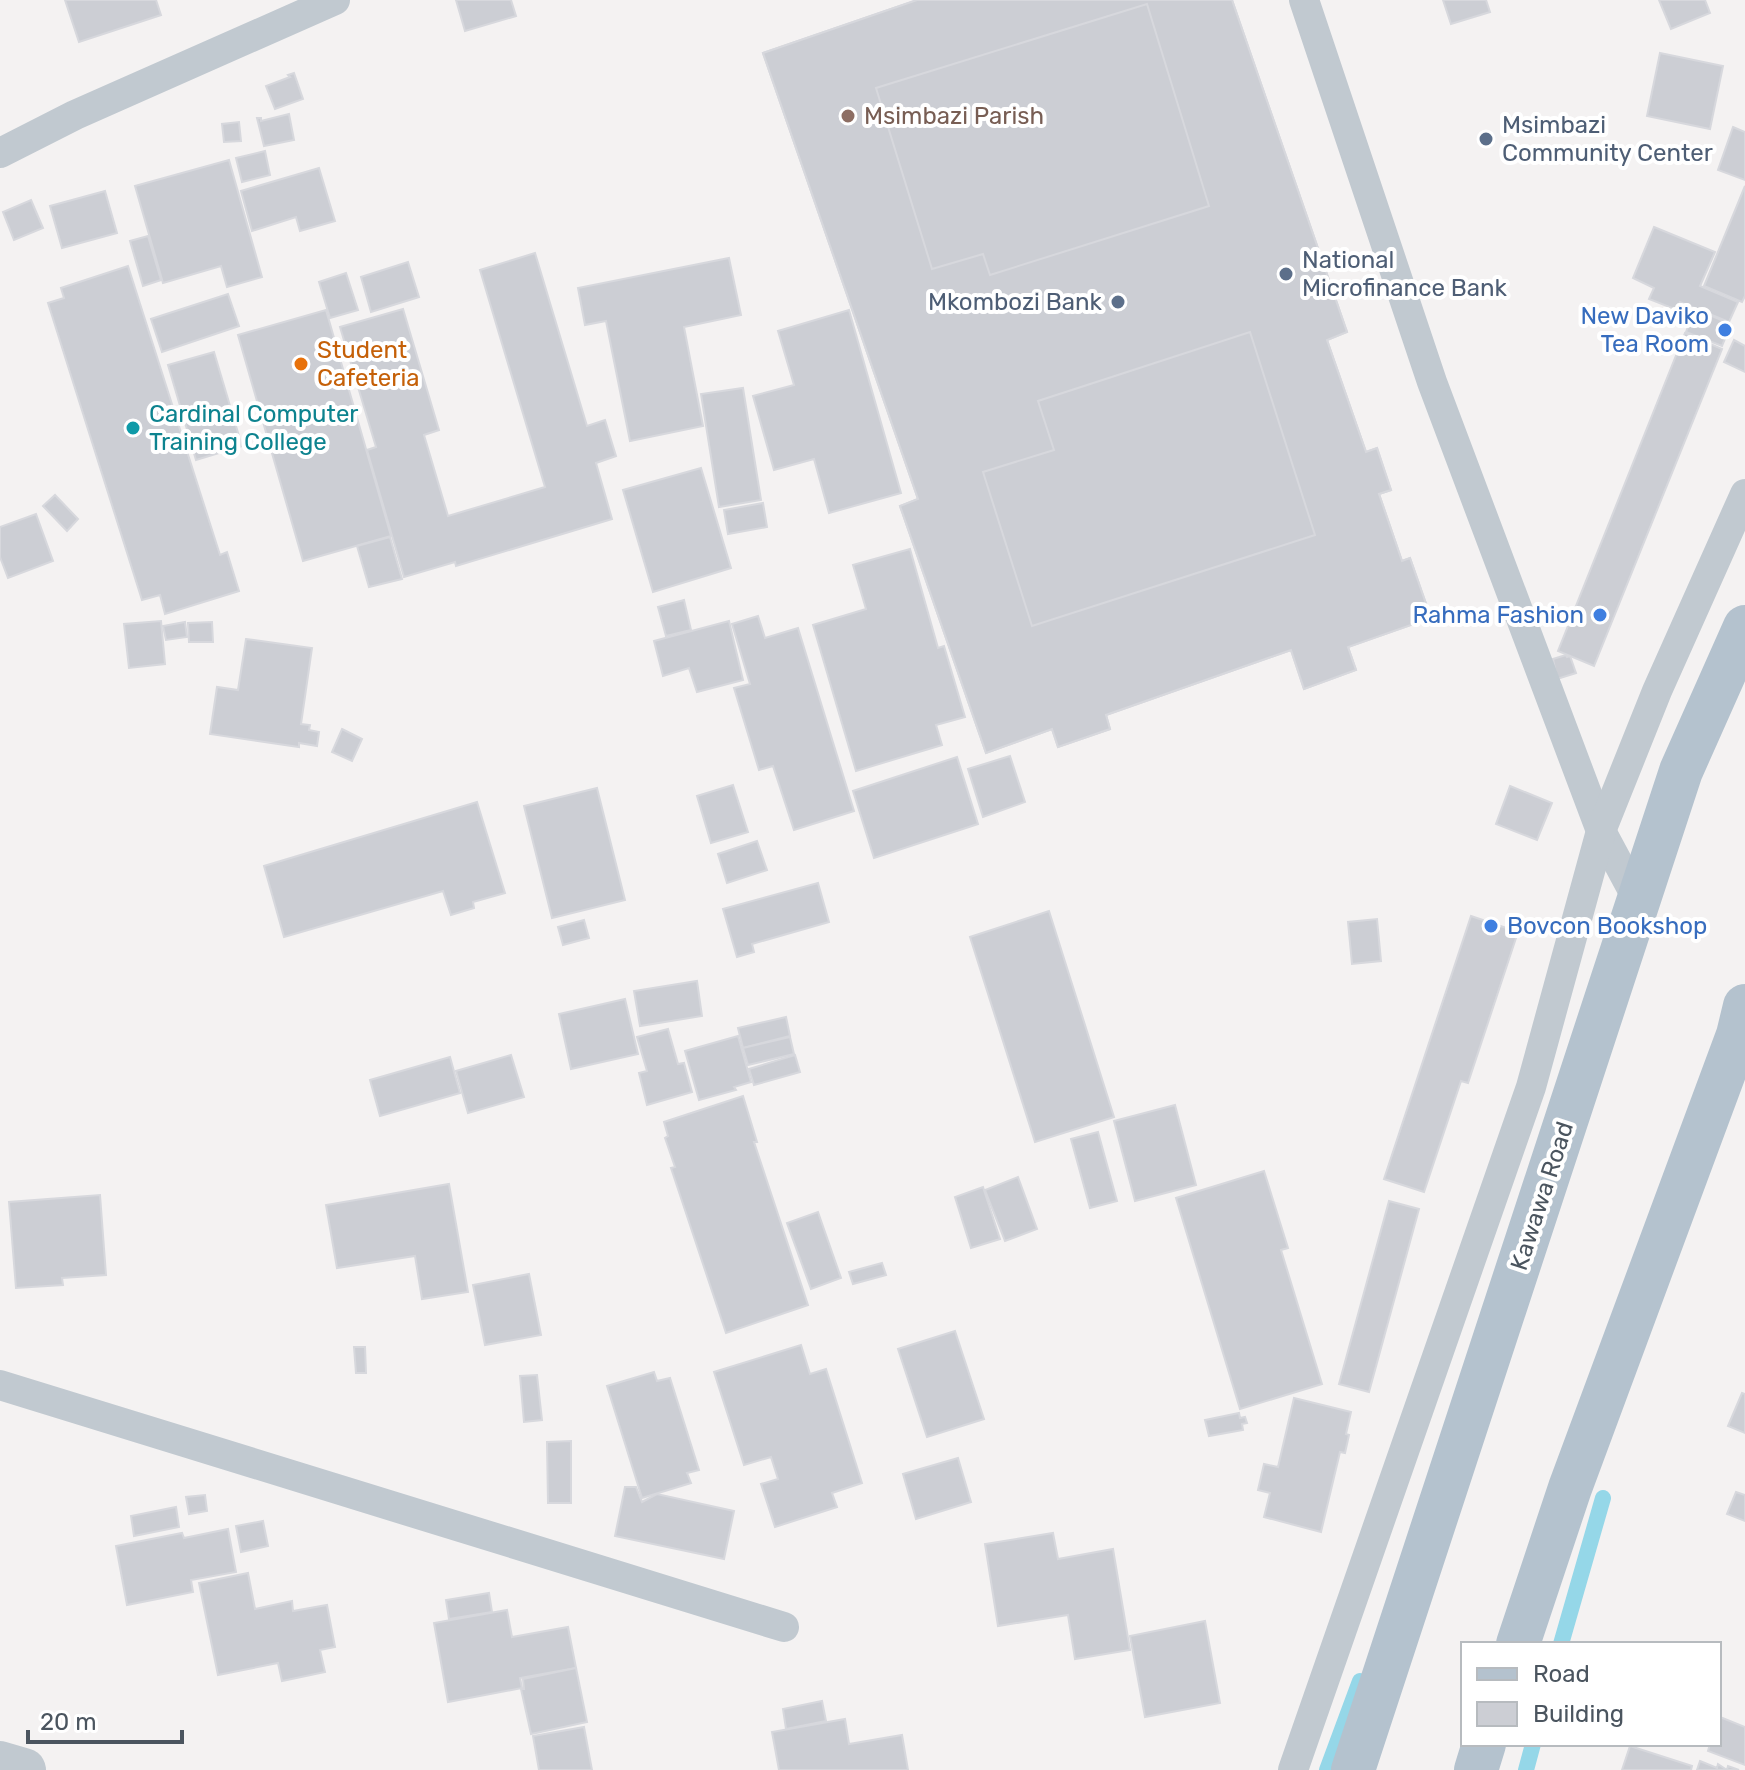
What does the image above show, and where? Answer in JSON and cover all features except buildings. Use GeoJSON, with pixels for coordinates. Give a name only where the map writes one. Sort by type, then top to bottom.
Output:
{"type":"FeatureCollection","features":[{"type":"Feature","properties":{"kind":"main road","name":"Kawawa Road"},"geometry":{"type":"LineString","coordinates":[[1353,1770],[1681,771],[1745,627]]}},
{"type":"Feature","properties":{"kind":"main road"},"geometry":{"type":"LineString","coordinates":[[1519,1642],[1570,1488],[1743,1025]]}},
{"type":"Feature","properties":{"kind":"main road"},"geometry":{"type":"LineString","coordinates":[[1476,1770],[1483,1746]]}},
{"type":"Feature","properties":{"kind":"street"},"geometry":{"type":"LineString","coordinates":[[0,1763],[24,1770]]}},
{"type":"Feature","properties":{"kind":"lane"},"geometry":{"type":"LineString","coordinates":[[0,153],[75,115],[335,0]]}},
{"type":"Feature","properties":{"kind":"lane"},"geometry":{"type":"LineString","coordinates":[[1304,0],[1432,382],[1601,831],[1639,902]]}},
{"type":"Feature","properties":{"kind":"lane"},"geometry":{"type":"LineString","coordinates":[[1293,1770],[1531,1087],[1601,831],[1657,691],[1745,494]]}},
{"type":"Feature","properties":{"kind":"lane"},"geometry":{"type":"LineString","coordinates":[[0,1385],[784,1627]]}},
{"type":"Feature","properties":{"kind":"waterway"},"geometry":{"type":"LineString","coordinates":[[1562,1642],[1603,1498]]}},
{"type":"Feature","properties":{"kind":"waterway"},"geometry":{"type":"LineString","coordinates":[[1327,1770],[1360,1681]]}},
{"type":"Feature","properties":{"kind":"waterway"},"geometry":{"type":"LineString","coordinates":[[1526,1770],[1532,1746]]}},
{"type":"Feature","properties":{"kind":"place","name":"Msimbazi Parish"},"geometry":{"type":"Point","coordinates":[848,116]}},
{"type":"Feature","properties":{"kind":"place","name":"Msimbazi Community Center"},"geometry":{"type":"Point","coordinates":[1486,139]}},
{"type":"Feature","properties":{"kind":"place","name":"National Microfinance Bank"},"geometry":{"type":"Point","coordinates":[1286,274]}},
{"type":"Feature","properties":{"kind":"place","name":"Mkombozi Bank"},"geometry":{"type":"Point","coordinates":[1118,302]}},
{"type":"Feature","properties":{"kind":"place","name":"New Daviko Tea Room"},"geometry":{"type":"Point","coordinates":[1725,330]}},
{"type":"Feature","properties":{"kind":"place","name":"Student Cafeteria"},"geometry":{"type":"Point","coordinates":[301,364]}},
{"type":"Feature","properties":{"kind":"place","name":"Cardinal Computer Training College"},"geometry":{"type":"Point","coordinates":[133,428]}},
{"type":"Feature","properties":{"kind":"place","name":"Rahma Fashion"},"geometry":{"type":"Point","coordinates":[1600,615]}},
{"type":"Feature","properties":{"kind":"place","name":"Bovcon Bookshop"},"geometry":{"type":"Point","coordinates":[1491,926]}}]}
